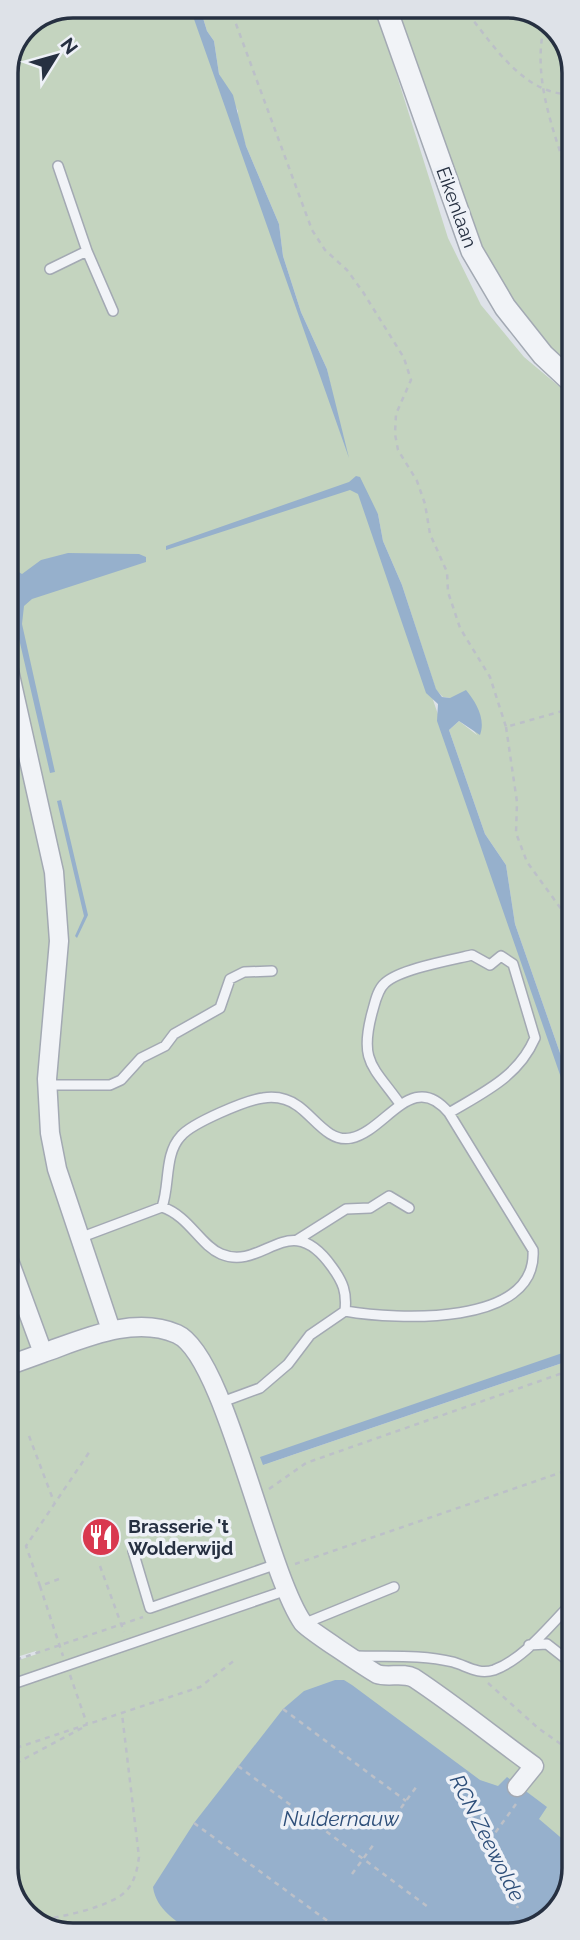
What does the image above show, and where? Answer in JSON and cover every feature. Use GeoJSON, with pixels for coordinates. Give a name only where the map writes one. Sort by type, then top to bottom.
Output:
{"type":"FeatureCollection","features":[{"type":"Feature","properties":{"kind":"street","name":"Eikenlaan"},"geometry":{"type":"LineString","coordinates":[[390,18],[472,251],[505,307],[543,355],[562,373]]}},
{"type":"Feature","properties":{"kind":"street"},"geometry":{"type":"LineString","coordinates":[[18,730],[54,872],[59,942],[47,1085],[50,1133],[57,1169],[111,1330]]}},
{"type":"Feature","properties":{"kind":"street"},"geometry":{"type":"LineString","coordinates":[[18,1285],[43,1353]]}},
{"type":"Feature","properties":{"kind":"street"},"geometry":{"type":"LineString","coordinates":[[18,1362],[111,1330],[155,1329],[178,1334],[188,1342],[206,1369],[222,1402],[278,1567],[303,1624],[378,1674],[410,1676],[534,1766],[518,1793]]}},
{"type":"Feature","properties":{"kind":"lane"},"geometry":{"type":"LineString","coordinates":[[58,166],[113,312]]}},
{"type":"Feature","properties":{"kind":"lane"},"geometry":{"type":"LineString","coordinates":[[50,269],[88,251]]}},
{"type":"Feature","properties":{"kind":"lane"},"geometry":{"type":"LineString","coordinates":[[400,1104],[371,1063],[365,1045],[378,992],[396,976],[472,955],[490,965],[501,956],[513,964],[535,1038],[524,1061],[504,1080],[449,1113]]}},
{"type":"Feature","properties":{"kind":"lane"},"geometry":{"type":"LineString","coordinates":[[47,1085],[110,1085],[121,1080],[141,1058],[165,1046],[174,1034],[220,1008],[229,979],[244,972],[272,971]]}},
{"type":"Feature","properties":{"kind":"lane"},"geometry":{"type":"LineString","coordinates":[[162,1207],[169,1189],[172,1154],[181,1136],[203,1122],[260,1098],[282,1097],[299,1106],[337,1138],[349,1139],[367,1133],[400,1104],[419,1097],[442,1105],[449,1113],[533,1250],[530,1276],[522,1288],[505,1299],[462,1312],[388,1316],[345,1311],[310,1335],[288,1364],[260,1388],[222,1402]]}},
{"type":"Feature","properties":{"kind":"lane"},"geometry":{"type":"LineString","coordinates":[[82,1237],[162,1207],[174,1211],[214,1250],[234,1257],[297,1240],[346,1209],[370,1208],[389,1196],[410,1208]]}},
{"type":"Feature","properties":{"kind":"lane"},"geometry":{"type":"LineString","coordinates":[[297,1240],[311,1244],[334,1270],[345,1287],[345,1311]]}},
{"type":"Feature","properties":{"kind":"lane"},"geometry":{"type":"LineString","coordinates":[[133,1551],[150,1608],[278,1567]]}},
{"type":"Feature","properties":{"kind":"lane"},"geometry":{"type":"LineString","coordinates":[[303,1624],[394,1587]]}},
{"type":"Feature","properties":{"kind":"lane"},"geometry":{"type":"LineString","coordinates":[[18,1682],[287,1590]]}},
{"type":"Feature","properties":{"kind":"lane"},"geometry":{"type":"LineString","coordinates":[[354,1656],[420,1657],[453,1662],[475,1671],[491,1671],[507,1664],[562,1613]]}},
{"type":"Feature","properties":{"kind":"lane"},"geometry":{"type":"LineString","coordinates":[[529,1645],[547,1644],[562,1656]]}},
{"type":"Feature","properties":{"kind":"path"},"geometry":{"type":"LineString","coordinates":[[234,18],[312,230],[325,250],[347,271],[363,292],[404,358],[411,380],[396,414],[395,435],[398,450],[417,481],[430,534],[447,572],[448,592],[460,628],[490,677],[506,727],[517,803],[516,833],[527,862],[562,909]]}},
{"type":"Feature","properties":{"kind":"path"},"geometry":{"type":"LineString","coordinates":[[471,18],[506,61],[542,90],[562,93]]}},
{"type":"Feature","properties":{"kind":"path"},"geometry":{"type":"LineString","coordinates":[[543,30],[540,40],[542,90],[562,155]]}},
{"type":"Feature","properties":{"kind":"path"},"geometry":{"type":"LineString","coordinates":[[506,727],[562,711]]}},
{"type":"Feature","properties":{"kind":"path"},"geometry":{"type":"LineString","coordinates":[[254,1499],[306,1463],[562,1373]]}},
{"type":"Feature","properties":{"kind":"path"},"geometry":{"type":"LineString","coordinates":[[29,1436],[54,1504]]}},
{"type":"Feature","properties":{"kind":"path"},"geometry":{"type":"LineString","coordinates":[[88,1724],[26,1546],[90,1451]]}},
{"type":"Feature","properties":{"kind":"path"},"geometry":{"type":"LineString","coordinates":[[278,1567],[562,1472]]}},
{"type":"Feature","properties":{"kind":"path"},"geometry":{"type":"LineString","coordinates":[[100,1566],[122,1629]]}},
{"type":"Feature","properties":{"kind":"path"},"geometry":{"type":"LineString","coordinates":[[40,1586],[59,1579]]}},
{"type":"Feature","properties":{"kind":"path"},"geometry":{"type":"LineString","coordinates":[[18,1659],[59,1645]]}},
{"type":"Feature","properties":{"kind":"path"},"geometry":{"type":"LineString","coordinates":[[18,1747],[200,1687],[235,1660]]}},
{"type":"Feature","properties":{"kind":"path"},"geometry":{"type":"LineString","coordinates":[[475,1671],[538,1728],[562,1745]]}},
{"type":"Feature","properties":{"kind":"path"},"geometry":{"type":"LineString","coordinates":[[282,1709],[406,1801]]}},
{"type":"Feature","properties":{"kind":"path"},"geometry":{"type":"LineString","coordinates":[[50,1917],[121,1896],[137,1872],[139,1857],[122,1714]]}},
{"type":"Feature","properties":{"kind":"path"},"geometry":{"type":"LineString","coordinates":[[18,1762],[88,1724]]}},
{"type":"Feature","properties":{"kind":"path"},"geometry":{"type":"LineString","coordinates":[[238,1766],[428,1907]]}},
{"type":"Feature","properties":{"kind":"path"},"geometry":{"type":"LineString","coordinates":[[395,1816],[417,1786]]}},
{"type":"Feature","properties":{"kind":"path"},"geometry":{"type":"LineString","coordinates":[[518,1793],[485,1847],[518,1908]]}},
{"type":"Feature","properties":{"kind":"path"},"geometry":{"type":"LineString","coordinates":[[194,1823],[330,1923]]}},
{"type":"Feature","properties":{"kind":"path"},"geometry":{"type":"LineString","coordinates":[[352,1874],[374,1844]]}},
{"type":"Feature","properties":{"kind":"green space","name":"RCN Zeewolde"},"geometry":{"type":"Polygon","coordinates":[[[198,18],[339,425],[327,369],[301,312],[283,256],[279,224],[246,146],[237,118],[238,111],[219,74],[214,41],[203,18],[379,18],[448,238],[481,305],[524,357],[562,389],[562,1059],[515,924],[506,865],[485,834],[449,730],[459,721],[477,735],[450,698],[443,697],[436,690],[402,585],[383,541],[378,514],[356,477],[562,1073],[562,1354],[263,1465],[562,1363],[560,1886],[547,1907],[522,1921],[508,1923],[68,1922],[51,1918],[33,1907],[27,1898],[19,1882],[18,1868],[18,1660],[37,1654],[36,1651],[18,1657],[19,61],[33,33],[61,19],[198,18]]]}},
{"type":"Feature","properties":{"kind":"green space"},"geometry":{"type":"Polygon","coordinates":[[[397,18],[522,19],[549,36],[561,58],[562,368],[503,309],[397,18]]]}},
{"type":"Feature","properties":{"kind":"water"},"geometry":{"type":"Polygon","coordinates":[[[194,18],[203,18],[214,41],[219,74],[233,95],[246,146],[279,224],[283,256],[301,312],[327,369],[349,458],[194,18]]]}},
{"type":"Feature","properties":{"kind":"water"},"geometry":{"type":"Polygon","coordinates":[[[356,476],[360,477],[378,514],[383,541],[402,585],[436,689],[442,697],[450,698],[466,690],[479,711],[482,723],[480,735],[459,721],[449,730],[485,834],[506,865],[515,924],[562,1059],[562,1080],[437,721],[438,704],[426,693],[358,494],[350,490],[166,550],[166,546],[349,482],[356,476]]]}},
{"type":"Feature","properties":{"kind":"water"},"geometry":{"type":"Polygon","coordinates":[[[68,553],[139,554],[146,557],[146,562],[32,599],[24,606],[22,624],[55,772],[50,773],[18,634],[18,572],[22,574],[41,560],[68,553]]]}},
{"type":"Feature","properties":{"kind":"water"},"geometry":{"type":"Polygon","coordinates":[[[61,800],[88,915],[77,938],[75,936],[84,916],[57,801],[61,800]]]}},
{"type":"Feature","properties":{"kind":"water"},"geometry":{"type":"Polygon","coordinates":[[[562,1353],[562,1363],[263,1465],[260,1457],[562,1353]]]}},
{"type":"Feature","properties":{"kind":"water","name":"Nuldernauw"},"geometry":{"type":"Polygon","coordinates":[[[335,1680],[344,1680],[480,1780],[498,1786],[507,1777],[547,1807],[539,1819],[562,1839],[562,1875],[560,1886],[547,1907],[522,1921],[508,1923],[179,1922],[168,1914],[158,1902],[153,1887],[194,1823],[283,1709],[304,1691],[335,1680]]]}},
{"type":"Feature","properties":{"kind":"place","name":"Brasserie 't Wolderwijd"},"geometry":{"type":"Point","coordinates":[101,1537]}}]}
